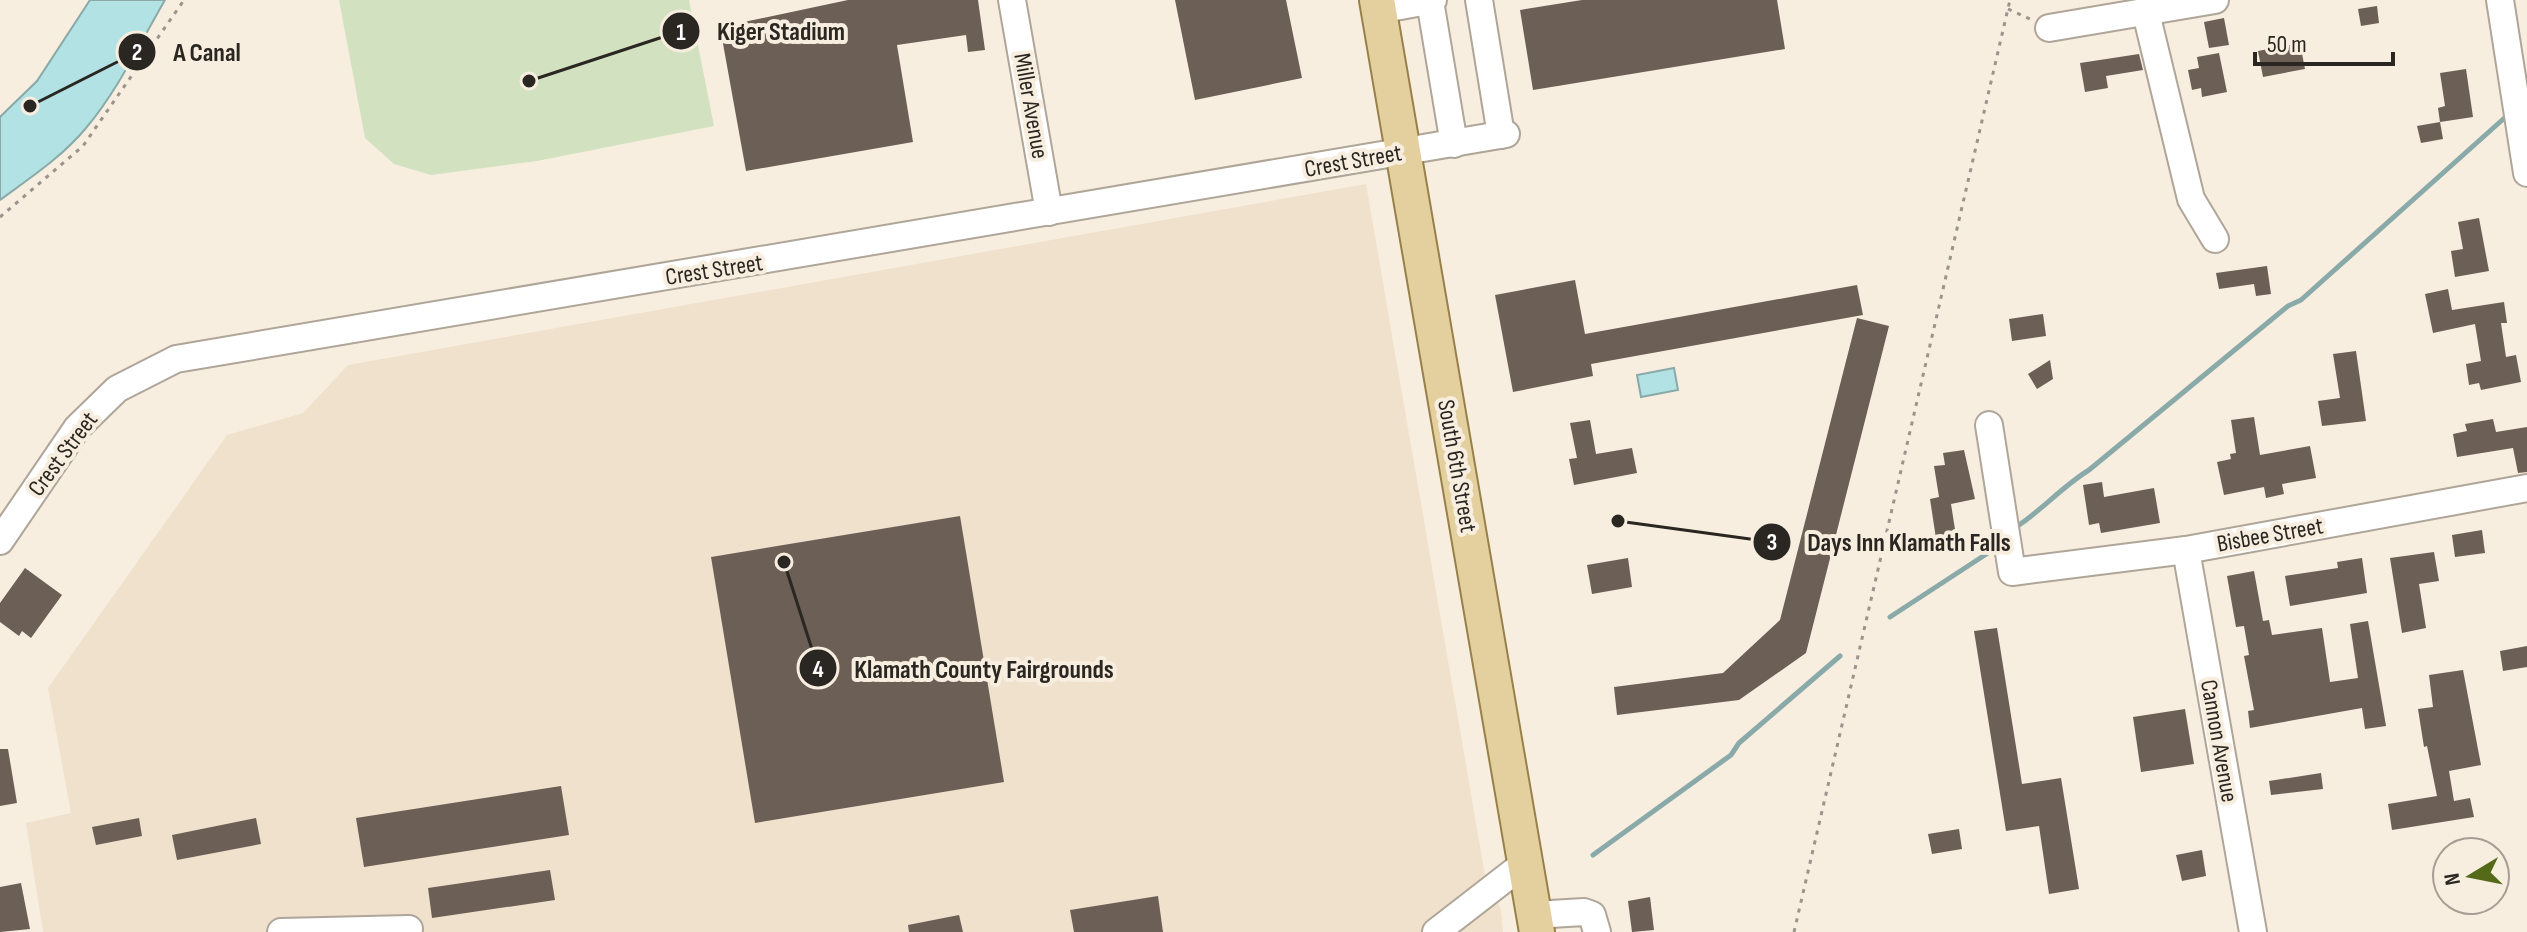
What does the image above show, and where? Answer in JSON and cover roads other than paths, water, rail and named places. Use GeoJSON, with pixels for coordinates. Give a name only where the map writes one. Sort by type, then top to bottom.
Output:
{"type":"FeatureCollection","features":[{"type":"Feature","properties":{"kind":"main road","name":"South 6th Street"},"geometry":{"type":"LineString","coordinates":[[1378,5],[1536,924]]}},
{"type":"Feature","properties":{"kind":"street","name":"Miller Avenue"},"geometry":{"type":"LineString","coordinates":[[1012,0],[1049,212]]}},
{"type":"Feature","properties":{"kind":"street"},"geometry":{"type":"LineString","coordinates":[[1378,5],[1432,0],[1454,144]]}},
{"type":"Feature","properties":{"kind":"street","name":"Crest Street"},"geometry":{"type":"LineString","coordinates":[[0,541],[77,428],[117,389],[176,359],[1504,135],[1479,0]]}},
{"type":"Feature","properties":{"kind":"street"},"geometry":{"type":"LineString","coordinates":[[2049,28],[2215,0]]}},
{"type":"Feature","properties":{"kind":"street"},"geometry":{"type":"LineString","coordinates":[[2500,0],[2525,142],[2527,173]]}},
{"type":"Feature","properties":{"kind":"street"},"geometry":{"type":"LineString","coordinates":[[2146,13],[2191,199],[2215,239]]}},
{"type":"Feature","properties":{"kind":"street","name":"Bisbee Street"},"geometry":{"type":"LineString","coordinates":[[1989,425],[2012,572],[2186,550],[2527,488]]}},
{"type":"Feature","properties":{"kind":"street","name":"Cannon Avenue"},"geometry":{"type":"LineString","coordinates":[[2186,550],[2253,932]]}},
{"type":"Feature","properties":{"kind":"street"},"geometry":{"type":"LineString","coordinates":[[1439,931],[1525,863]]}},
{"type":"Feature","properties":{"kind":"street"},"geometry":{"type":"LineString","coordinates":[[1536,924],[1584,912],[1592,915],[1597,932]]}},
{"type":"Feature","properties":{"kind":"street"},"geometry":{"type":"LineString","coordinates":[[281,932],[409,929]]}},
{"type":"Feature","properties":{"kind":"water"},"geometry":{"type":"Polygon","coordinates":[[[90,0],[165,0],[118,82],[77,139],[0,200],[0,117],[37,81],[90,0]]]}},
{"type":"Feature","properties":{"kind":"water"},"geometry":{"type":"Polygon","coordinates":[[[1674,368],[1678,390],[1641,397],[1637,375],[1674,368]]]}},
{"type":"Feature","properties":{"kind":"waterway"},"geometry":{"type":"LineString","coordinates":[[2019,525],[2288,306],[2301,300],[2510,113]]}},
{"type":"Feature","properties":{"kind":"waterway"},"geometry":{"type":"LineString","coordinates":[[1890,617],[1994,549]]}},
{"type":"Feature","properties":{"kind":"waterway"},"geometry":{"type":"LineString","coordinates":[[1593,855],[1731,755],[1739,743],[1840,656]]}},
{"type":"Feature","properties":{"kind":"place","name":"Kiger Stadium"},"geometry":{"type":"Point","coordinates":[529,81]}},
{"type":"Feature","properties":{"kind":"place","name":"A Canal"},"geometry":{"type":"Point","coordinates":[30,106]}},
{"type":"Feature","properties":{"kind":"place","name":"Days Inn Klamath Falls"},"geometry":{"type":"Point","coordinates":[1618,521]}},
{"type":"Feature","properties":{"kind":"place","name":"Klamath County Fairgrounds"},"geometry":{"type":"Point","coordinates":[784,562]}}]}
